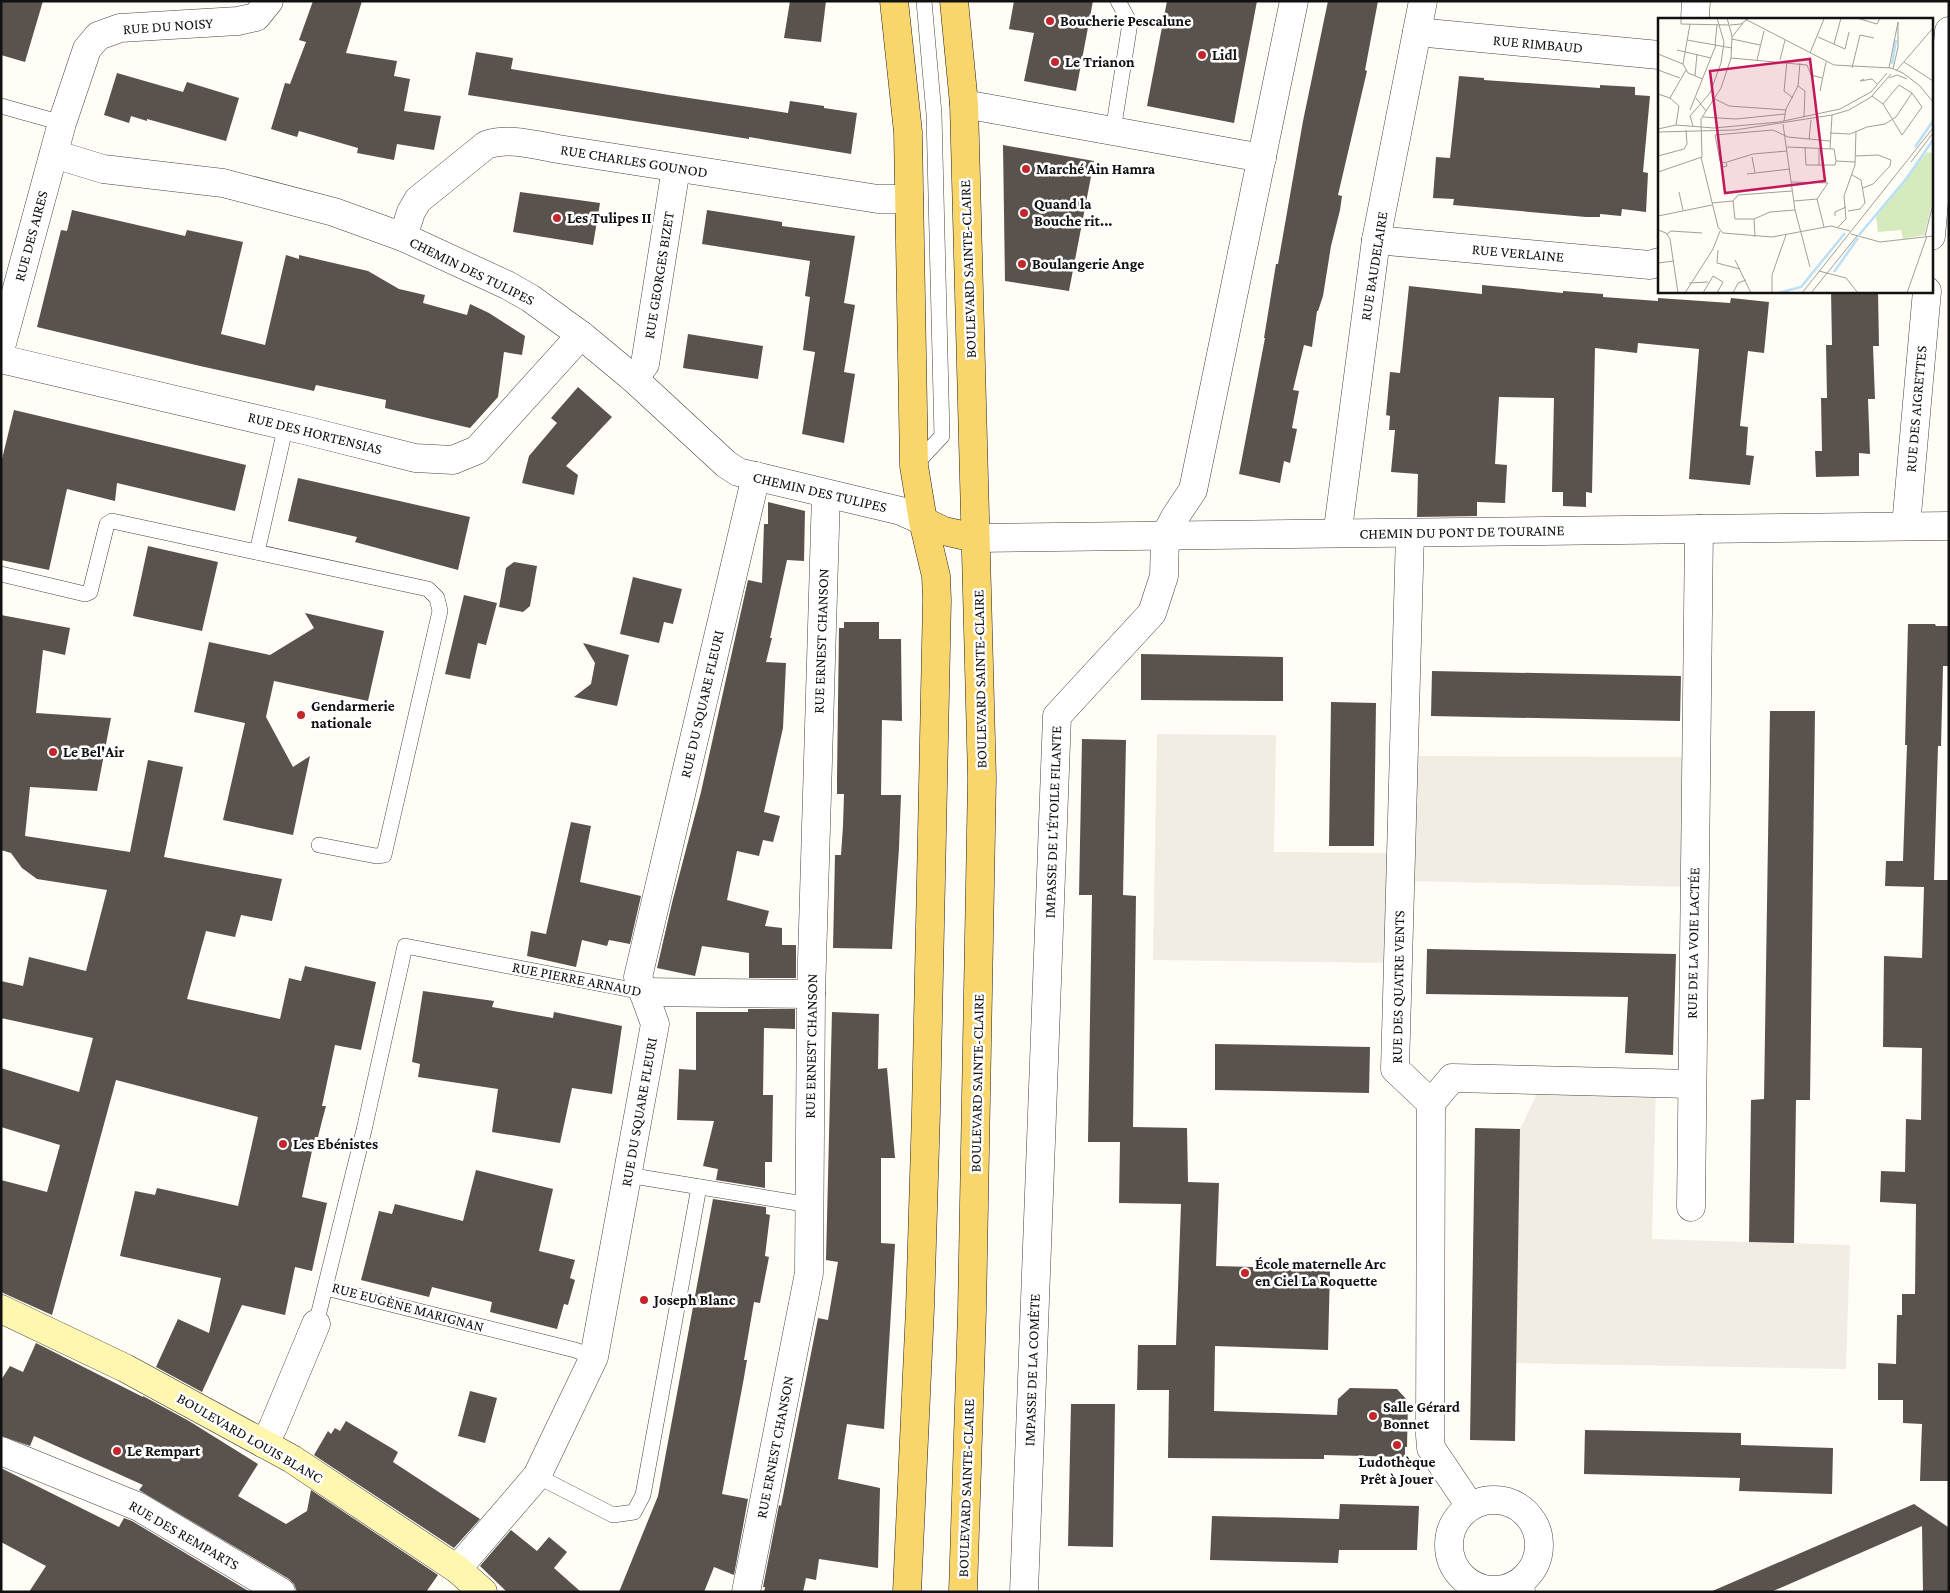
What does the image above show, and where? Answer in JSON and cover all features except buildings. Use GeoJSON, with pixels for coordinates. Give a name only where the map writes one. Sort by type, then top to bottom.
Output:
{"type":"FeatureCollection","features":[{"type":"Feature","properties":{"kind":"main road"},"geometry":{"type":"LineString","coordinates":[[894,1],[908,132],[914,466],[923,521],[936,576],[925,1132],[907,1592]]}},
{"type":"Feature","properties":{"kind":"main road","name":"BOULEVARD SAINTE-CLAIRE"},"geometry":{"type":"LineString","coordinates":[[954,1],[964,104],[982,788],[973,1301],[963,1592]]}},
{"type":"Feature","properties":{"kind":"main road"},"geometry":{"type":"LineString","coordinates":[[923,521],[944,531],[975,538]]}},
{"type":"Feature","properties":{"kind":"main road","name":"BOULEVARD SAINTE-CLAIRE"},"geometry":{"type":"LineString","coordinates":[[936,576],[977,575]]}},
{"type":"Feature","properties":{"kind":"main road","name":"BOULEVARD LOUIS BLANC"},"geometry":{"type":"LineString","coordinates":[[1,1309],[125,1368],[292,1459],[457,1569],[483,1592]]}},
{"type":"Feature","properties":{"kind":"street","name":"RUE DU NOISY"},"geometry":{"type":"LineString","coordinates":[[54,154],[62,123],[87,49],[98,36],[120,28],[238,21],[256,16],[269,1]]}},
{"type":"Feature","properties":{"kind":"street"},"geometry":{"type":"LineString","coordinates":[[1164,536],[1193,490],[1294,1]]}},
{"type":"Feature","properties":{"kind":"street","name":"RUE BAUDELAIRE"},"geometry":{"type":"LineString","coordinates":[[1340,533],[1338,521],[1376,240],[1423,1]]}},
{"type":"Feature","properties":{"kind":"street"},"geometry":{"type":"LineString","coordinates":[[1694,18],[1696,1]]}},
{"type":"Feature","properties":{"kind":"street"},"geometry":{"type":"LineString","coordinates":[[1932,225],[1949,31]]}},
{"type":"Feature","properties":{"kind":"street","name":"RUE RIMBAUD"},"geometry":{"type":"LineString","coordinates":[[1416,32],[1658,55]]}},
{"type":"Feature","properties":{"kind":"street"},"geometry":{"type":"LineString","coordinates":[[964,104],[1262,158]]}},
{"type":"Feature","properties":{"kind":"street","name":"RUE CHARLES GOUNOD"},"geometry":{"type":"LineString","coordinates":[[403,237],[411,212],[418,200],[486,145],[497,141],[509,141],[878,199],[909,199]]}},
{"type":"Feature","properties":{"kind":"street","name":"CHEMIN DES TULIPES"},"geometry":{"type":"LineString","coordinates":[[54,154],[103,169],[223,183],[334,212],[403,237],[515,289],[530,298],[581,335],[634,379],[726,464],[738,472],[901,511],[923,521]]}},
{"type":"Feature","properties":{"kind":"street","name":"RUE DES AIRES"},"geometry":{"type":"LineString","coordinates":[[1,346],[54,154]]}},
{"type":"Feature","properties":{"kind":"street","name":"RUE GEORGES BIZET"},"geometry":{"type":"LineString","coordinates":[[634,379],[645,364],[676,168]]}},
{"type":"Feature","properties":{"kind":"street","name":"RUE VERLAINE"},"geometry":{"type":"LineString","coordinates":[[1376,240],[1650,264],[1658,262]]}},
{"type":"Feature","properties":{"kind":"street","name":"RUE DES AIGRETTES"},"geometry":{"type":"LineString","coordinates":[[1906,526],[1926,292]]}},
{"type":"Feature","properties":{"kind":"street","name":"RUE DES HORTENSIAS"},"geometry":{"type":"LineString","coordinates":[[1,359],[286,425],[415,458],[453,460],[477,450],[581,335]]}},
{"type":"Feature","properties":{"kind":"street","name":"RUE DU SQUARE FLEURI"},"geometry":{"type":"LineString","coordinates":[[457,1569],[537,1476],[594,1357],[655,1024],[638,977],[756,476]]}},
{"type":"Feature","properties":{"kind":"street","name":"RUE ERNEST CHANSON"},"geometry":{"type":"LineString","coordinates":[[746,1592],[809,1273],[811,994],[826,494]]}},
{"type":"Feature","properties":{"kind":"street","name":"CHEMIN DU PONT DE TOURAINE"},"geometry":{"type":"LineString","coordinates":[[975,538],[1949,526]]}},
{"type":"Feature","properties":{"kind":"street","name":"RUE DE LA VOIE LACTÉE"},"geometry":{"type":"LineString","coordinates":[[1691,1207],[1699,529]]}},
{"type":"Feature","properties":{"kind":"street","name":"RUE DES QUATRE VENTS"},"geometry":{"type":"LineString","coordinates":[[1410,533],[1395,1069],[1431,1103]]}},
{"type":"Feature","properties":{"kind":"street","name":"IMPASSE DE L'ÉTOILE FILANTE"},"geometry":{"type":"LineString","coordinates":[[1040,1147],[1057,716],[1152,613],[1164,576],[1164,536]]}},
{"type":"Feature","properties":{"kind":"street","name":"RUE PIERRE ARNAUD"},"geometry":{"type":"LineString","coordinates":[[643,992],[811,994]]}},
{"type":"Feature","properties":{"kind":"street"},"geometry":{"type":"LineString","coordinates":[[1470,1506],[1431,1448],[1431,1103],[1452,1078],[1691,1084]]}},
{"type":"Feature","properties":{"kind":"street","name":"IMPASSE DE LA COMÈTE"},"geometry":{"type":"LineString","coordinates":[[1024,1592],[1040,1147]]}},
{"type":"Feature","properties":{"kind":"street"},"geometry":{"type":"LineString","coordinates":[[264,1444],[316,1324]]}},
{"type":"Feature","properties":{"kind":"street","name":"RUE DES REMPARTS"},"geometry":{"type":"LineString","coordinates":[[1,1451],[139,1507],[281,1592]]}},
{"type":"Feature","properties":{"kind":"street"},"geometry":{"type":"LineString","coordinates":[[1495,1499],[1508,1501],[1529,1516],[1535,1527],[1539,1550],[1523,1587],[1492,1590],[1464,1587],[1452,1562],[1449,1550],[1449,1537],[1453,1525],[1460,1514],[1470,1506],[1482,1501],[1495,1499]]}},
{"type":"Feature","properties":{"kind":"lane"},"geometry":{"type":"LineString","coordinates":[[914,466],[942,436],[934,114],[924,1]]}},
{"type":"Feature","properties":{"kind":"lane"},"geometry":{"type":"LineString","coordinates":[[1113,131],[1130,23],[1118,1]]}},
{"type":"Feature","properties":{"kind":"lane"},"geometry":{"type":"LineString","coordinates":[[1,106],[62,123]]}},
{"type":"Feature","properties":{"kind":"lane"},"geometry":{"type":"LineString","coordinates":[[257,552],[286,425]]}},
{"type":"Feature","properties":{"kind":"lane"},"geometry":{"type":"LineString","coordinates":[[1,574],[85,594],[90,592],[107,524],[112,521],[428,589],[437,598],[440,611],[384,855],[376,856],[319,845]]}},
{"type":"Feature","properties":{"kind":"lane","name":"RUE PIERRE ARNAUD"},"geometry":{"type":"LineString","coordinates":[[405,946],[643,992]]}},
{"type":"Feature","properties":{"kind":"lane","name":"RUE EUGÈNE MARIGNAN"},"geometry":{"type":"LineString","coordinates":[[405,946],[326,1288],[575,1350],[594,1357]]}},
{"type":"Feature","properties":{"kind":"lane"},"geometry":{"type":"LineString","coordinates":[[627,1175],[810,1205]]}},
{"type":"Feature","properties":{"kind":"lane"},"geometry":{"type":"LineString","coordinates":[[537,1476],[613,1515],[634,1512],[643,1495],[699,1187]]}},
{"type":"Feature","properties":{"kind":"lane"},"geometry":{"type":"LineString","coordinates":[[316,1324],[326,1288]]}},
{"type":"Feature","properties":{"kind":"shaded area"},"geometry":{"type":"Polygon","coordinates":[[[1157,734],[1276,735],[1274,852],[1400,853],[1404,756],[1696,757],[1694,887],[1400,881],[1398,963],[1153,960],[1157,734]]]}},
{"type":"Feature","properties":{"kind":"shaded area"},"geometry":{"type":"Polygon","coordinates":[[[1544,1080],[1656,1083],[1652,1239],[1850,1245],[1846,1369],[1516,1363],[1520,1129],[1544,1080]]]}},
{"type":"Feature","properties":{"kind":"place","name":"Boucherie Pescalune"},"geometry":{"type":"Point","coordinates":[1050,21]}},
{"type":"Feature","properties":{"kind":"place","name":"Lidl"},"geometry":{"type":"Point","coordinates":[1202,55]}},
{"type":"Feature","properties":{"kind":"place","name":"Le Trianon"},"geometry":{"type":"Point","coordinates":[1055,62]}},
{"type":"Feature","properties":{"kind":"place","name":"Marché Ain Hamra"},"geometry":{"type":"Point","coordinates":[1026,169]}},
{"type":"Feature","properties":{"kind":"place","name":"Quand la Bouche rit..."},"geometry":{"type":"Point","coordinates":[1024,213]}},
{"type":"Feature","properties":{"kind":"place","name":"Les Tulipes II"},"geometry":{"type":"Point","coordinates":[557,218]}},
{"type":"Feature","properties":{"kind":"place","name":"Boulangerie Ange"},"geometry":{"type":"Point","coordinates":[1022,264]}},
{"type":"Feature","properties":{"kind":"place","name":"Gendarmerie nationale"},"geometry":{"type":"Point","coordinates":[301,715]}},
{"type":"Feature","properties":{"kind":"place","name":"Le Bel'Air"},"geometry":{"type":"Point","coordinates":[53,752]}},
{"type":"Feature","properties":{"kind":"place","name":"Les Ebénistes"},"geometry":{"type":"Point","coordinates":[283,1144]}},
{"type":"Feature","properties":{"kind":"place","name":"École maternelle Arc en Ciel La Roquette"},"geometry":{"type":"Point","coordinates":[1245,1273]}},
{"type":"Feature","properties":{"kind":"place","name":"Joseph Blanc"},"geometry":{"type":"Point","coordinates":[644,1300]}},
{"type":"Feature","properties":{"kind":"place","name":"Salle Gérard Bonnet"},"geometry":{"type":"Point","coordinates":[1373,1416]}},
{"type":"Feature","properties":{"kind":"place","name":"Ludothèque Prêt à Jouer"},"geometry":{"type":"Point","coordinates":[1397,1445]}},
{"type":"Feature","properties":{"kind":"place","name":"Le Rempart"},"geometry":{"type":"Point","coordinates":[117,1451]}}]}
